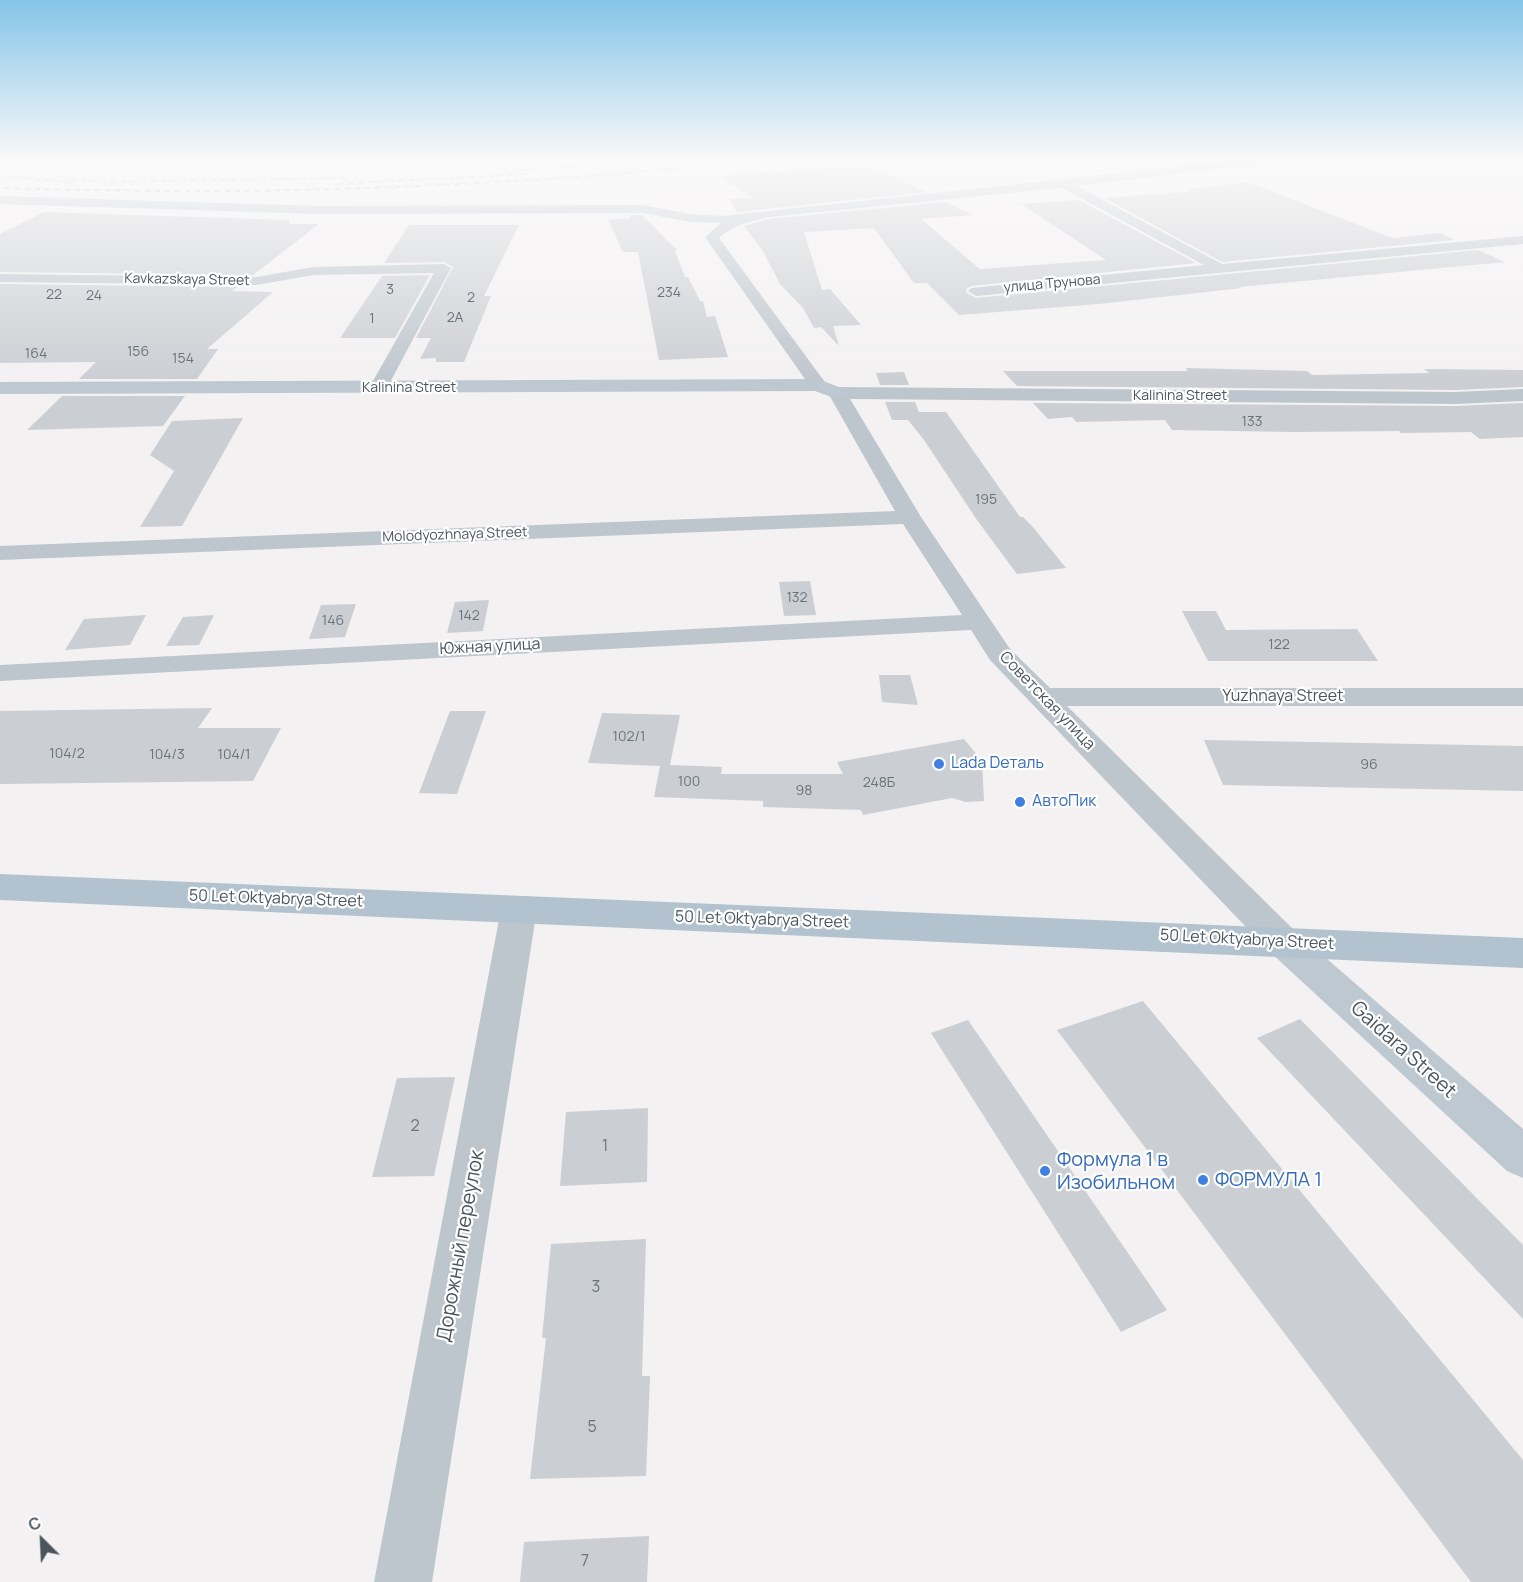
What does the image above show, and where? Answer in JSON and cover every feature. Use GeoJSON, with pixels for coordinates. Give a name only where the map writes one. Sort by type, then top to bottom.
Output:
{"type":"FeatureCollection","features":[{"type":"Feature","properties":{"kind":"main road","name":"50 Let Oktyabrya Street"},"geometry":{"type":"LineString","coordinates":[[0,887],[1523,954]]}},
{"type":"Feature","properties":{"kind":"street","name":"Советская улица"},"geometry":{"type":"LineString","coordinates":[[715,234],[712,237],[827,389],[1000,654],[1283,942]]}},
{"type":"Feature","properties":{"kind":"street"},"geometry":{"type":"LineString","coordinates":[[1156,234],[1221,269]]}},
{"type":"Feature","properties":{"kind":"street","name":"улица Трунова"},"geometry":{"type":"LineString","coordinates":[[976,291],[1523,240]]}},
{"type":"Feature","properties":{"kind":"street","name":"Kavkazskaya Street"},"geometry":{"type":"LineString","coordinates":[[0,278],[256,281],[314,271],[444,268],[378,388]]}},
{"type":"Feature","properties":{"kind":"street","name":"Kalinina Street"},"geometry":{"type":"LineString","coordinates":[[0,388],[827,389],[1443,398],[1523,395]]}},
{"type":"Feature","properties":{"kind":"street","name":"Molodyozhnaya Street"},"geometry":{"type":"LineString","coordinates":[[0,553],[910,517]]}},
{"type":"Feature","properties":{"kind":"street","name":"Южная улица"},"geometry":{"type":"LineString","coordinates":[[0,673],[979,622]]}},
{"type":"Feature","properties":{"kind":"street","name":"Yuzhnaya Street"},"geometry":{"type":"LineString","coordinates":[[1042,697],[1523,697]]}},
{"type":"Feature","properties":{"kind":"street","name":"Дорожный переулок"},"geometry":{"type":"LineString","coordinates":[[404,1582],[519,909]]}},
{"type":"Feature","properties":{"kind":"street","name":"Gaidara Street"},"geometry":{"type":"LineString","coordinates":[[1283,942],[1523,1157]]}},
{"type":"Feature","properties":{"kind":"building"},"geometry":{"type":"Polygon","coordinates":[[[0,234],[306,234],[253,275],[0,272],[0,234]]]}},
{"type":"Feature","properties":{"kind":"building"},"geometry":{"type":"Polygon","coordinates":[[[403,234],[515,234],[484,296],[491,296],[464,362],[436,362],[436,358],[420,359],[431,338],[416,338],[453,267],[444,262],[384,263],[403,234]]]}},
{"type":"Feature","properties":{"kind":"building"},"geometry":{"type":"Polygon","coordinates":[[[614,234],[661,234],[677,250],[675,251],[685,277],[688,277],[700,301],[703,301],[707,317],[715,316],[728,357],[659,360],[638,252],[623,252],[614,234]]]}},
{"type":"Feature","properties":{"kind":"building"},"geometry":{"type":"Polygon","coordinates":[[[750,234],[805,234],[822,290],[830,289],[861,325],[833,326],[839,346],[821,327],[814,328],[803,308],[780,284],[763,251],[750,234]]]}},
{"type":"Feature","properties":{"kind":"building"},"geometry":{"type":"Polygon","coordinates":[[[878,234],[938,234],[980,269],[1106,260],[1066,234],[1142,234],[1196,263],[971,286],[966,289],[967,293],[976,298],[1478,250],[1505,262],[1239,287],[1242,288],[1099,304],[959,315],[927,283],[914,283],[878,234]]]}},
{"type":"Feature","properties":{"kind":"building"},"geometry":{"type":"Polygon","coordinates":[[[1170,234],[1381,234],[1392,238],[1442,234],[1455,240],[1222,262],[1170,234]]]}},
{"type":"Feature","properties":{"kind":"building"},"geometry":{"type":"Polygon","coordinates":[[[430,275],[395,338],[340,338],[382,276],[430,275]]]}},
{"type":"Feature","properties":{"kind":"building"},"geometry":{"type":"Polygon","coordinates":[[[0,284],[237,287],[232,291],[273,292],[207,349],[218,349],[197,379],[79,379],[96,362],[0,363],[0,284]]]}},
{"type":"Feature","properties":{"kind":"building"},"geometry":{"type":"Polygon","coordinates":[[[1186,368],[1307,371],[1312,375],[1429,373],[1424,369],[1523,370],[1523,387],[1455,390],[1017,386],[1003,371],[1188,371],[1186,368]]]}},
{"type":"Feature","properties":{"kind":"building"},"geometry":{"type":"Polygon","coordinates":[[[904,372],[909,385],[880,385],[876,373],[904,372]]]}},
{"type":"Feature","properties":{"kind":"building"},"geometry":{"type":"Polygon","coordinates":[[[62,396],[185,396],[163,426],[27,430],[62,396]]]}},
{"type":"Feature","properties":{"kind":"building"},"geometry":{"type":"Polygon","coordinates":[[[885,402],[915,402],[919,412],[946,412],[1020,517],[1032,526],[1066,568],[1017,574],[977,520],[924,440],[908,420],[892,420],[885,402]]]}},
{"type":"Feature","properties":{"kind":"building"},"geometry":{"type":"Polygon","coordinates":[[[1033,403],[1455,406],[1523,403],[1523,437],[1480,439],[1471,432],[1172,430],[1165,420],[1076,422],[1072,417],[1048,419],[1033,403]]]}},
{"type":"Feature","properties":{"kind":"building"},"geometry":{"type":"Polygon","coordinates":[[[243,418],[182,526],[140,527],[174,471],[150,455],[172,421],[243,418]]]}},
{"type":"Feature","properties":{"kind":"building"},"geometry":{"type":"Polygon","coordinates":[[[810,581],[816,615],[784,616],[779,582],[810,581]]]}},
{"type":"Feature","properties":{"kind":"building"},"geometry":{"type":"Polygon","coordinates":[[[489,600],[483,631],[447,633],[455,602],[489,600]]]}},
{"type":"Feature","properties":{"kind":"building"},"geometry":{"type":"Polygon","coordinates":[[[356,604],[345,637],[309,639],[321,605],[356,604]]]}},
{"type":"Feature","properties":{"kind":"building"},"geometry":{"type":"Polygon","coordinates":[[[1182,611],[1216,611],[1226,630],[1357,629],[1378,661],[1208,661],[1182,611]]]}},
{"type":"Feature","properties":{"kind":"building"},"geometry":{"type":"Polygon","coordinates":[[[146,615],[130,645],[65,650],[84,619],[146,615]]]}},
{"type":"Feature","properties":{"kind":"building"},"geometry":{"type":"Polygon","coordinates":[[[214,615],[199,645],[166,646],[183,617],[214,615]]]}},
{"type":"Feature","properties":{"kind":"building"},"geometry":{"type":"Polygon","coordinates":[[[879,675],[910,675],[918,705],[882,702],[879,675]]]}},
{"type":"Feature","properties":{"kind":"building"},"geometry":{"type":"Polygon","coordinates":[[[212,708],[198,728],[281,728],[253,781],[0,784],[0,711],[212,708]]]}},
{"type":"Feature","properties":{"kind":"building"},"geometry":{"type":"Polygon","coordinates":[[[450,711],[486,711],[457,794],[419,793],[450,711]]]}},
{"type":"Feature","properties":{"kind":"building"},"geometry":{"type":"Polygon","coordinates":[[[602,713],[680,715],[670,765],[722,767],[721,774],[843,774],[837,762],[964,739],[982,761],[984,801],[966,802],[952,798],[863,815],[861,810],[763,807],[763,801],[654,797],[660,766],[588,763],[602,713]]]}},
{"type":"Feature","properties":{"kind":"building"},"geometry":{"type":"Polygon","coordinates":[[[1204,740],[1523,746],[1523,791],[1223,785],[1204,740]]]}},
{"type":"Feature","properties":{"kind":"building"},"geometry":{"type":"Polygon","coordinates":[[[1143,1001],[1523,1460],[1523,1582],[1471,1582],[1057,1030],[1143,1001]]]}},
{"type":"Feature","properties":{"kind":"building"},"geometry":{"type":"Polygon","coordinates":[[[1300,1019],[1523,1245],[1523,1319],[1257,1038],[1300,1019]]]}},
{"type":"Feature","properties":{"kind":"building","name":"Формула 1 в Изобильном"},"geometry":{"type":"Polygon","coordinates":[[[968,1020],[1167,1310],[1121,1332],[931,1033],[968,1020]]]}},
{"type":"Feature","properties":{"kind":"building"},"geometry":{"type":"Polygon","coordinates":[[[455,1077],[434,1176],[372,1177],[397,1078],[455,1077]]]}},
{"type":"Feature","properties":{"kind":"building"},"geometry":{"type":"Polygon","coordinates":[[[648,1108],[647,1182],[560,1186],[566,1112],[648,1108]]]}},
{"type":"Feature","properties":{"kind":"building"},"geometry":{"type":"Polygon","coordinates":[[[646,1239],[642,1376],[650,1376],[646,1476],[530,1479],[546,1338],[542,1338],[551,1244],[646,1239]]]}},
{"type":"Feature","properties":{"kind":"building"},"geometry":{"type":"Polygon","coordinates":[[[649,1536],[647,1582],[520,1582],[524,1542],[649,1536]]]}},
{"type":"Feature","properties":{"kind":"place","name":"Lada Dеталь"},"geometry":{"type":"Point","coordinates":[939,764]}},
{"type":"Feature","properties":{"kind":"place","name":"АвтоПик"},"geometry":{"type":"Point","coordinates":[1020,802]}},
{"type":"Feature","properties":{"kind":"place","name":"Формула 1 в Изобильном"},"geometry":{"type":"Point","coordinates":[1045,1171]}},
{"type":"Feature","properties":{"kind":"place","name":"ФОРМУЛА 1"},"geometry":{"type":"Point","coordinates":[1203,1180]}}]}
